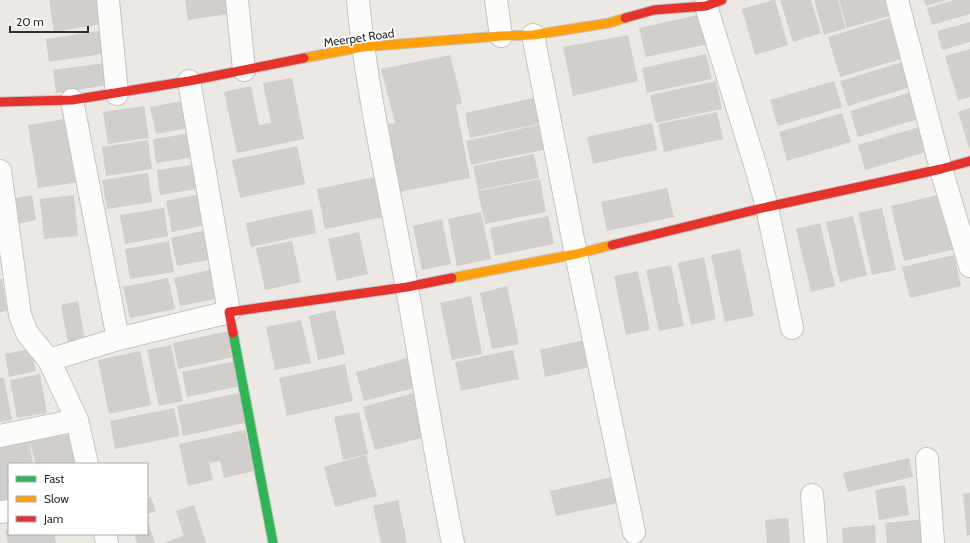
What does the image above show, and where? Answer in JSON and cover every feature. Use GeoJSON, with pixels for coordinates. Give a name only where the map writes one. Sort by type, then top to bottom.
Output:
{"type":"FeatureCollection","features":[{"type":"Feature","properties":{"kind":"street"},"geometry":{"type":"LineString","coordinates":[[108,0],[117,94]]}},
{"type":"Feature","properties":{"kind":"street"},"geometry":{"type":"LineString","coordinates":[[237,0],[244,70]]}},
{"type":"Feature","properties":{"kind":"street"},"geometry":{"type":"LineString","coordinates":[[358,0],[362,47],[407,287],[438,468],[453,543]]}},
{"type":"Feature","properties":{"kind":"street"},"geometry":{"type":"LineString","coordinates":[[496,0],[501,36]]}},
{"type":"Feature","properties":{"kind":"street"},"geometry":{"type":"LineString","coordinates":[[897,0],[941,169],[970,266]]}},
{"type":"Feature","properties":{"kind":"street"},"geometry":{"type":"LineString","coordinates":[[714,3],[768,207],[792,328]]}},
{"type":"Feature","properties":{"kind":"street","name":"Meerpet Road"},"geometry":{"type":"LineString","coordinates":[[0,102],[72,100],[117,94],[362,47],[501,36],[533,35],[609,23],[654,5],[714,3]]}},
{"type":"Feature","properties":{"kind":"street"},"geometry":{"type":"LineString","coordinates":[[533,35],[576,254],[634,532]]}},
{"type":"Feature","properties":{"kind":"street"},"geometry":{"type":"LineString","coordinates":[[189,81],[229,312],[273,543]]}},
{"type":"Feature","properties":{"kind":"street"},"geometry":{"type":"LineString","coordinates":[[72,100],[118,339]]}},
{"type":"Feature","properties":{"kind":"street"},"geometry":{"type":"LineString","coordinates":[[49,360],[118,339],[229,312],[407,287],[576,254],[768,207],[941,169],[970,161]]}},
{"type":"Feature","properties":{"kind":"street"},"geometry":{"type":"LineString","coordinates":[[0,171],[4,224],[20,315],[27,333],[49,360],[77,420],[87,463]]}},
{"type":"Feature","properties":{"kind":"street"},"geometry":{"type":"LineString","coordinates":[[0,436],[77,420]]}},
{"type":"Feature","properties":{"kind":"street"},"geometry":{"type":"LineString","coordinates":[[926,459],[933,543]]}},
{"type":"Feature","properties":{"kind":"street"},"geometry":{"type":"LineString","coordinates":[[812,495],[816,543]]}},
{"type":"Feature","properties":{"kind":"building"},"geometry":{"type":"Polygon","coordinates":[[[49,0],[105,0],[108,23],[54,32],[49,0]]]}},
{"type":"Feature","properties":{"kind":"building"},"geometry":{"type":"Polygon","coordinates":[[[185,0],[225,0],[228,14],[188,20],[185,0]]]}},
{"type":"Feature","properties":{"kind":"building"},"geometry":{"type":"Polygon","coordinates":[[[775,0],[788,45],[755,55],[742,9],[775,0]]]}},
{"type":"Feature","properties":{"kind":"building"},"geometry":{"type":"Polygon","coordinates":[[[780,0],[811,0],[821,33],[793,42],[780,0]]]}},
{"type":"Feature","properties":{"kind":"building"},"geometry":{"type":"Polygon","coordinates":[[[814,0],[838,0],[846,28],[824,35],[814,0]]]}},
{"type":"Feature","properties":{"kind":"building"},"geometry":{"type":"Polygon","coordinates":[[[839,0],[892,0],[896,14],[847,28],[839,0]]]}},
{"type":"Feature","properties":{"kind":"building"},"geometry":{"type":"Polygon","coordinates":[[[924,0],[947,0],[926,6],[924,0]]]}},
{"type":"Feature","properties":{"kind":"building"},"geometry":{"type":"Polygon","coordinates":[[[954,0],[970,0],[970,14],[932,25],[927,8],[954,0]]]}},
{"type":"Feature","properties":{"kind":"building"},"geometry":{"type":"Polygon","coordinates":[[[702,14],[708,44],[646,57],[639,28],[702,14]]]}},
{"type":"Feature","properties":{"kind":"building"},"geometry":{"type":"Polygon","coordinates":[[[889,18],[901,59],[840,77],[828,37],[889,18]]]}},
{"type":"Feature","properties":{"kind":"building"},"geometry":{"type":"Polygon","coordinates":[[[970,22],[970,42],[942,50],[937,31],[970,22]]]}},
{"type":"Feature","properties":{"kind":"building"},"geometry":{"type":"Polygon","coordinates":[[[99,31],[102,54],[49,62],[46,39],[99,31]]]}},
{"type":"Feature","properties":{"kind":"building"},"geometry":{"type":"Polygon","coordinates":[[[628,35],[638,81],[573,96],[563,47],[628,35]]]}},
{"type":"Feature","properties":{"kind":"building"},"geometry":{"type":"Polygon","coordinates":[[[970,49],[970,97],[958,100],[945,56],[970,49]]]}},
{"type":"Feature","properties":{"kind":"building"},"geometry":{"type":"Polygon","coordinates":[[[706,54],[712,79],[647,93],[642,68],[706,54]]]}},
{"type":"Feature","properties":{"kind":"building"},"geometry":{"type":"Polygon","coordinates":[[[450,55],[462,103],[456,105],[470,178],[399,192],[388,124],[395,123],[381,69],[450,55]]]}},
{"type":"Feature","properties":{"kind":"building"},"geometry":{"type":"Polygon","coordinates":[[[903,62],[911,87],[848,106],[840,81],[903,62]]]}},
{"type":"Feature","properties":{"kind":"building"},"geometry":{"type":"Polygon","coordinates":[[[105,63],[108,85],[56,93],[53,70],[105,63]]]}},
{"type":"Feature","properties":{"kind":"building"},"geometry":{"type":"Polygon","coordinates":[[[292,78],[304,139],[237,153],[224,92],[251,86],[259,125],[271,123],[263,83],[292,78]]]}},
{"type":"Feature","properties":{"kind":"building"},"geometry":{"type":"Polygon","coordinates":[[[716,81],[722,109],[656,123],[650,95],[716,81]]]}},
{"type":"Feature","properties":{"kind":"building"},"geometry":{"type":"Polygon","coordinates":[[[834,81],[842,107],[778,126],[770,100],[834,81]]]}},
{"type":"Feature","properties":{"kind":"building"},"geometry":{"type":"Polygon","coordinates":[[[911,92],[919,119],[858,137],[850,111],[911,92]]]}},
{"type":"Feature","properties":{"kind":"building"},"geometry":{"type":"Polygon","coordinates":[[[538,97],[543,123],[470,138],[465,113],[538,97]]]}},
{"type":"Feature","properties":{"kind":"building"},"geometry":{"type":"Polygon","coordinates":[[[189,100],[194,127],[156,134],[150,107],[189,100]]]}},
{"type":"Feature","properties":{"kind":"building"},"geometry":{"type":"Polygon","coordinates":[[[144,106],[149,138],[108,144],[103,112],[144,106]]]}},
{"type":"Feature","properties":{"kind":"building"},"geometry":{"type":"Polygon","coordinates":[[[970,108],[970,151],[958,112],[970,108]]]}},
{"type":"Feature","properties":{"kind":"building"},"geometry":{"type":"Polygon","coordinates":[[[717,112],[723,139],[664,152],[658,124],[717,112]]]}},
{"type":"Feature","properties":{"kind":"building"},"geometry":{"type":"Polygon","coordinates":[[[842,113],[851,142],[787,161],[779,132],[842,113]]]}},
{"type":"Feature","properties":{"kind":"building"},"geometry":{"type":"Polygon","coordinates":[[[70,118],[80,182],[38,188],[28,125],[70,118]]]}},
{"type":"Feature","properties":{"kind":"building"},"geometry":{"type":"Polygon","coordinates":[[[652,123],[657,150],[593,164],[587,137],[652,123]]]}},
{"type":"Feature","properties":{"kind":"building"},"geometry":{"type":"Polygon","coordinates":[[[542,124],[547,149],[471,165],[466,141],[542,124]]]}},
{"type":"Feature","properties":{"kind":"building"},"geometry":{"type":"Polygon","coordinates":[[[923,126],[930,151],[865,170],[858,145],[923,126]]]}},
{"type":"Feature","properties":{"kind":"building"},"geometry":{"type":"Polygon","coordinates":[[[193,133],[196,157],[156,163],[153,139],[193,133]]]}},
{"type":"Feature","properties":{"kind":"building"},"geometry":{"type":"Polygon","coordinates":[[[148,140],[152,169],[106,176],[102,147],[148,140]]]}},
{"type":"Feature","properties":{"kind":"building"},"geometry":{"type":"Polygon","coordinates":[[[297,146],[305,184],[240,198],[232,160],[297,146]]]}},
{"type":"Feature","properties":{"kind":"building"},"geometry":{"type":"Polygon","coordinates":[[[534,154],[539,178],[478,190],[473,166],[534,154]]]}},
{"type":"Feature","properties":{"kind":"building"},"geometry":{"type":"Polygon","coordinates":[[[199,164],[203,188],[160,195],[157,170],[199,164]]]}},
{"type":"Feature","properties":{"kind":"building"},"geometry":{"type":"Polygon","coordinates":[[[148,173],[152,202],[107,209],[102,180],[148,173]]]}},
{"type":"Feature","properties":{"kind":"building"},"geometry":{"type":"Polygon","coordinates":[[[375,177],[384,217],[325,229],[317,189],[375,177]]]}},
{"type":"Feature","properties":{"kind":"building"},"geometry":{"type":"Polygon","coordinates":[[[540,179],[546,212],[485,224],[478,191],[540,179]]]}},
{"type":"Feature","properties":{"kind":"building"},"geometry":{"type":"Polygon","coordinates":[[[667,188],[674,217],[607,231],[601,202],[667,188]]]}},
{"type":"Feature","properties":{"kind":"building"},"geometry":{"type":"Polygon","coordinates":[[[205,193],[211,224],[172,232],[166,201],[205,193]]]}},
{"type":"Feature","properties":{"kind":"building"},"geometry":{"type":"Polygon","coordinates":[[[942,194],[955,249],[904,261],[891,206],[942,194]]]}},
{"type":"Feature","properties":{"kind":"building"},"geometry":{"type":"Polygon","coordinates":[[[32,195],[36,220],[17,224],[12,199],[32,195]]]}},
{"type":"Feature","properties":{"kind":"building"},"geometry":{"type":"Polygon","coordinates":[[[74,195],[78,236],[44,239],[40,199],[74,195]]]}},
{"type":"Feature","properties":{"kind":"building"},"geometry":{"type":"Polygon","coordinates":[[[164,208],[168,236],[125,244],[120,215],[164,208]]]}},
{"type":"Feature","properties":{"kind":"building"},"geometry":{"type":"Polygon","coordinates":[[[882,208],[896,270],[872,275],[858,213],[882,208]]]}},
{"type":"Feature","properties":{"kind":"building"},"geometry":{"type":"Polygon","coordinates":[[[312,209],[316,233],[251,247],[246,223],[312,209]]]}},
{"type":"Feature","properties":{"kind":"building"},"geometry":{"type":"Polygon","coordinates":[[[481,212],[491,259],[457,266],[448,219],[481,212]]]}},
{"type":"Feature","properties":{"kind":"building"},"geometry":{"type":"Polygon","coordinates":[[[548,216],[554,244],[495,256],[490,228],[548,216]]]}},
{"type":"Feature","properties":{"kind":"building"},"geometry":{"type":"Polygon","coordinates":[[[853,216],[867,275],[840,282],[826,222],[853,216]]]}},
{"type":"Feature","properties":{"kind":"building"},"geometry":{"type":"Polygon","coordinates":[[[442,219],[451,264],[422,270],[413,226],[442,219]]]}},
{"type":"Feature","properties":{"kind":"building"},"geometry":{"type":"Polygon","coordinates":[[[820,223],[835,286],[811,292],[796,229],[820,223]]]}},
{"type":"Feature","properties":{"kind":"building"},"geometry":{"type":"Polygon","coordinates":[[[212,229],[218,258],[177,266],[171,238],[212,229]]]}},
{"type":"Feature","properties":{"kind":"building"},"geometry":{"type":"Polygon","coordinates":[[[359,232],[368,274],[337,281],[328,239],[359,232]]]}},
{"type":"Feature","properties":{"kind":"building"},"geometry":{"type":"Polygon","coordinates":[[[169,241],[174,272],[130,279],[125,249],[169,241]]]}},
{"type":"Feature","properties":{"kind":"building"},"geometry":{"type":"Polygon","coordinates":[[[292,241],[301,282],[265,290],[256,248],[292,241]]]}},
{"type":"Feature","properties":{"kind":"building"},"geometry":{"type":"Polygon","coordinates":[[[740,249],[754,316],[725,322],[711,255],[740,249]]]}},
{"type":"Feature","properties":{"kind":"building"},"geometry":{"type":"Polygon","coordinates":[[[954,255],[961,286],[910,298],[902,267],[954,255]]]}},
{"type":"Feature","properties":{"kind":"building"},"geometry":{"type":"Polygon","coordinates":[[[704,257],[716,319],[691,325],[678,263],[704,257]]]}},
{"type":"Feature","properties":{"kind":"building"},"geometry":{"type":"Polygon","coordinates":[[[671,265],[684,326],[659,331],[646,270],[671,265]]]}},
{"type":"Feature","properties":{"kind":"building"},"geometry":{"type":"Polygon","coordinates":[[[214,269],[220,298],[180,306],[174,278],[214,269]]]}},
{"type":"Feature","properties":{"kind":"building"},"geometry":{"type":"Polygon","coordinates":[[[638,271],[650,330],[626,335],[614,276],[638,271]]]}},
{"type":"Feature","properties":{"kind":"building"},"geometry":{"type":"Polygon","coordinates":[[[168,278],[175,309],[130,318],[123,287],[168,278]]]}},
{"type":"Feature","properties":{"kind":"building"},"geometry":{"type":"Polygon","coordinates":[[[0,279],[2,279],[7,311],[0,312],[0,279]]]}},
{"type":"Feature","properties":{"kind":"building"},"geometry":{"type":"Polygon","coordinates":[[[507,286],[519,344],[492,349],[480,293],[507,286]]]}},
{"type":"Feature","properties":{"kind":"building"},"geometry":{"type":"Polygon","coordinates":[[[471,296],[482,354],[452,360],[440,303],[471,296]]]}},
{"type":"Feature","properties":{"kind":"building"},"geometry":{"type":"Polygon","coordinates":[[[78,301],[85,340],[68,343],[61,305],[78,301]]]}},
{"type":"Feature","properties":{"kind":"building"},"geometry":{"type":"Polygon","coordinates":[[[335,310],[345,354],[318,360],[309,316],[335,310]]]}},
{"type":"Feature","properties":{"kind":"building"},"geometry":{"type":"Polygon","coordinates":[[[301,320],[311,363],[275,370],[266,327],[301,320]]]}},
{"type":"Feature","properties":{"kind":"building"},"geometry":{"type":"Polygon","coordinates":[[[229,331],[234,357],[178,369],[173,343],[229,331]]]}},
{"type":"Feature","properties":{"kind":"building"},"geometry":{"type":"Polygon","coordinates":[[[584,340],[589,367],[545,377],[540,350],[584,340]]]}},
{"type":"Feature","properties":{"kind":"building"},"geometry":{"type":"Polygon","coordinates":[[[171,345],[183,401],[159,406],[147,350],[171,345]]]}},
{"type":"Feature","properties":{"kind":"building"},"geometry":{"type":"Polygon","coordinates":[[[31,349],[36,371],[9,377],[5,354],[31,349]]]}},
{"type":"Feature","properties":{"kind":"building"},"geometry":{"type":"Polygon","coordinates":[[[513,350],[519,379],[461,391],[455,362],[513,350]]]}},
{"type":"Feature","properties":{"kind":"building"},"geometry":{"type":"Polygon","coordinates":[[[140,351],[151,405],[109,414],[98,360],[140,351]]]}},
{"type":"Feature","properties":{"kind":"building"},"geometry":{"type":"Polygon","coordinates":[[[411,357],[418,387],[364,401],[356,372],[411,357]]]}},
{"type":"Feature","properties":{"kind":"building"},"geometry":{"type":"Polygon","coordinates":[[[236,361],[241,386],[187,397],[182,372],[236,361]]]}},
{"type":"Feature","properties":{"kind":"building"},"geometry":{"type":"Polygon","coordinates":[[[345,364],[353,401],[287,416],[279,378],[345,364]]]}},
{"type":"Feature","properties":{"kind":"building"},"geometry":{"type":"Polygon","coordinates":[[[40,374],[47,413],[17,418],[10,380],[40,374]]]}},
{"type":"Feature","properties":{"kind":"building"},"geometry":{"type":"Polygon","coordinates":[[[0,378],[4,378],[12,420],[0,422],[0,378]]]}},
{"type":"Feature","properties":{"kind":"building"},"geometry":{"type":"Polygon","coordinates":[[[243,392],[249,422],[183,436],[177,406],[243,392]]]}},
{"type":"Feature","properties":{"kind":"building"},"geometry":{"type":"Polygon","coordinates":[[[417,392],[429,436],[375,450],[363,407],[417,392]]]}},
{"type":"Feature","properties":{"kind":"building"},"geometry":{"type":"Polygon","coordinates":[[[174,408],[180,436],[115,449],[110,421],[174,408]]]}},
{"type":"Feature","properties":{"kind":"building"},"geometry":{"type":"Polygon","coordinates":[[[359,412],[368,454],[343,460],[334,417],[359,412]]]}},
{"type":"Feature","properties":{"kind":"building"},"geometry":{"type":"Polygon","coordinates":[[[245,430],[254,471],[224,478],[220,461],[209,463],[213,480],[188,486],[179,444],[245,430]]]}},
{"type":"Feature","properties":{"kind":"building"},"geometry":{"type":"Polygon","coordinates":[[[69,435],[75,463],[36,463],[29,440],[33,463],[8,463],[8,504],[0,506],[0,443],[28,438],[69,435]]]}},
{"type":"Feature","properties":{"kind":"building"},"geometry":{"type":"Polygon","coordinates":[[[366,455],[377,496],[335,507],[324,467],[366,455]]]}},
{"type":"Feature","properties":{"kind":"building"},"geometry":{"type":"Polygon","coordinates":[[[909,458],[913,477],[848,492],[843,473],[909,458]]]}},
{"type":"Feature","properties":{"kind":"building"},"geometry":{"type":"Polygon","coordinates":[[[622,475],[628,501],[556,516],[550,491],[622,475]]]}},
{"type":"Feature","properties":{"kind":"building"},"geometry":{"type":"Polygon","coordinates":[[[905,485],[909,515],[879,520],[875,490],[905,485]]]}},
{"type":"Feature","properties":{"kind":"building"},"geometry":{"type":"Polygon","coordinates":[[[970,493],[970,535],[967,536],[963,494],[970,493]]]}},
{"type":"Feature","properties":{"kind":"building"},"geometry":{"type":"Polygon","coordinates":[[[151,497],[156,511],[148,514],[148,498],[151,497]]]}},
{"type":"Feature","properties":{"kind":"building"},"geometry":{"type":"Polygon","coordinates":[[[398,500],[407,543],[381,543],[373,506],[398,500]]]}},
{"type":"Feature","properties":{"kind":"building"},"geometry":{"type":"Polygon","coordinates":[[[194,505],[206,543],[163,543],[184,536],[176,511],[194,505]]]}},
{"type":"Feature","properties":{"kind":"building"},"geometry":{"type":"Polygon","coordinates":[[[788,518],[790,543],[767,543],[765,520],[788,518]]]}},
{"type":"Feature","properties":{"kind":"building"},"geometry":{"type":"Polygon","coordinates":[[[925,519],[927,543],[887,543],[885,523],[925,519]]]}},
{"type":"Feature","properties":{"kind":"building"},"geometry":{"type":"Polygon","coordinates":[[[148,520],[155,543],[137,543],[134,535],[148,535],[148,520]]]}},
{"type":"Feature","properties":{"kind":"building"},"geometry":{"type":"Polygon","coordinates":[[[875,525],[876,543],[843,543],[842,528],[875,525]]]}},
{"type":"Feature","properties":{"kind":"building"},"geometry":{"type":"Polygon","coordinates":[[[8,529],[8,535],[54,535],[56,543],[8,543],[5,530],[8,529]]]}},
{"type":"Feature","properties":{"kind":"traffic: fast"},"geometry":{"type":"LineString","coordinates":[[233,333],[273,543]]}},
{"type":"Feature","properties":{"kind":"traffic: slow"},"geometry":{"type":"LineString","coordinates":[[304,58],[362,47],[501,36],[533,35],[609,23],[625,18]]}},
{"type":"Feature","properties":{"kind":"traffic: slow"},"geometry":{"type":"LineString","coordinates":[[452,278],[576,254],[612,245]]}},
{"type":"Feature","properties":{"kind":"traffic: jam"},"geometry":{"type":"LineString","coordinates":[[625,18],[654,10],[706,6],[722,0]]}},
{"type":"Feature","properties":{"kind":"traffic: jam"},"geometry":{"type":"LineString","coordinates":[[0,102],[72,100],[189,81],[304,58]]}},
{"type":"Feature","properties":{"kind":"traffic: jam"},"geometry":{"type":"LineString","coordinates":[[612,245],[767,207],[941,169],[970,161]]}},
{"type":"Feature","properties":{"kind":"traffic: jam"},"geometry":{"type":"LineString","coordinates":[[233,333],[229,312],[407,287],[452,278]]}}]}
